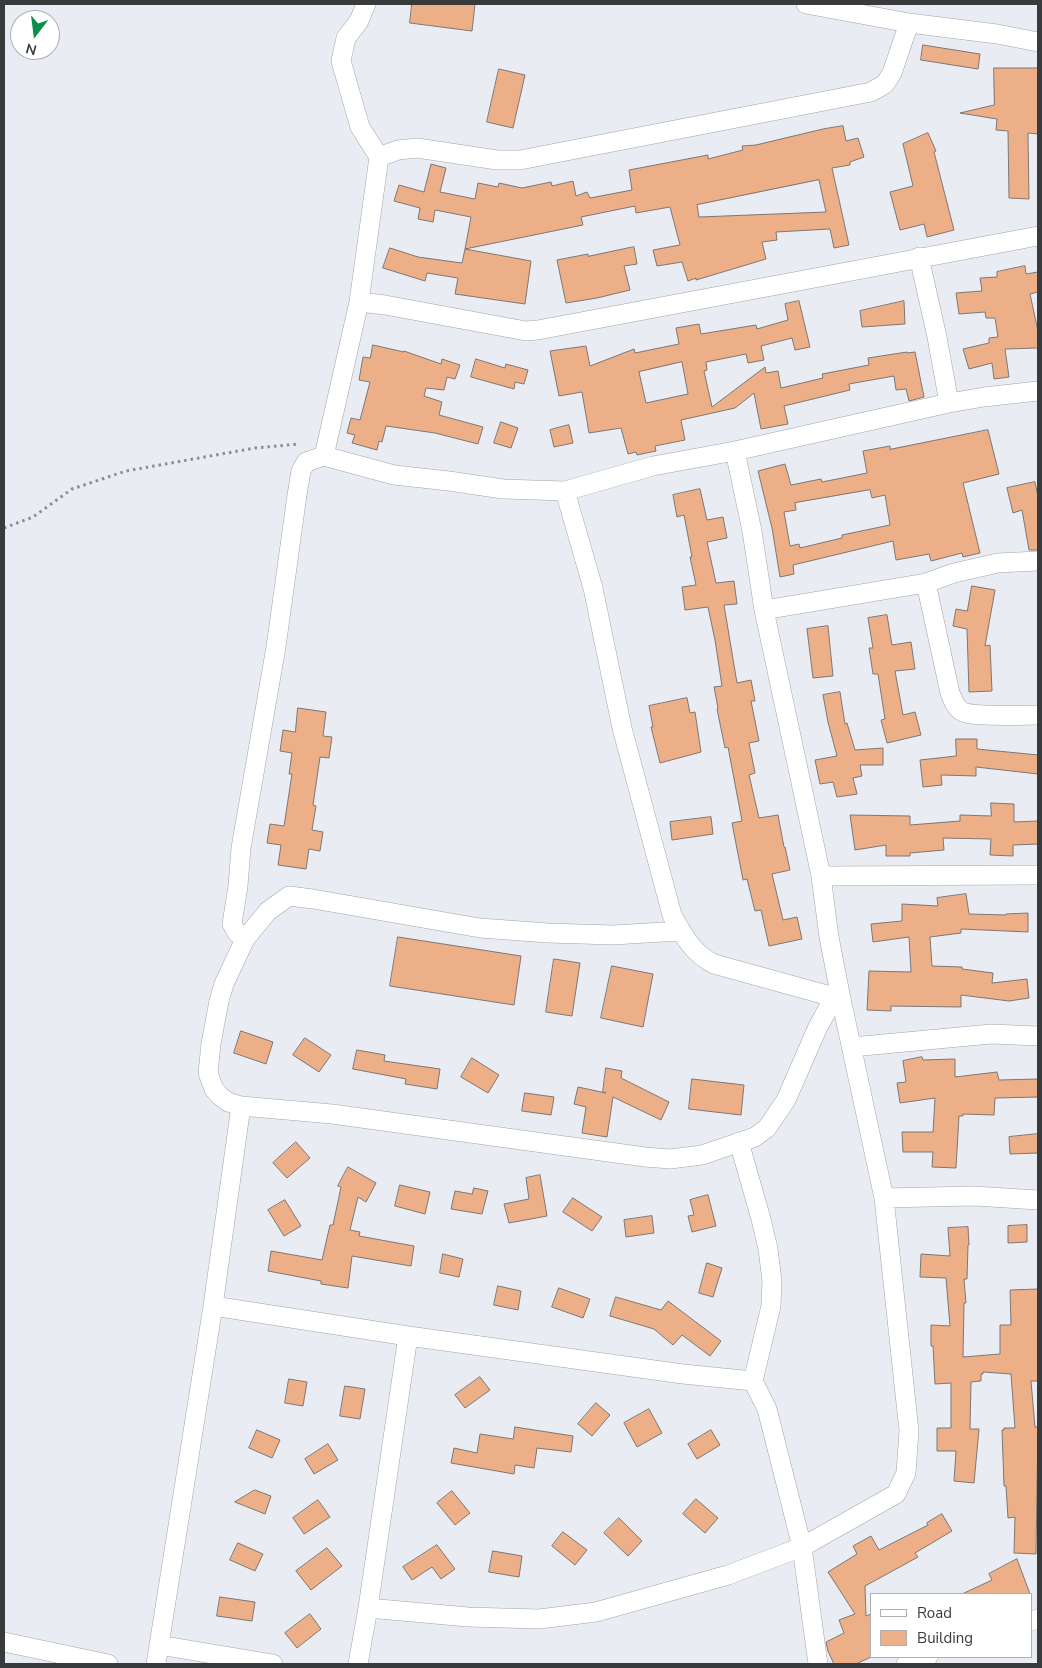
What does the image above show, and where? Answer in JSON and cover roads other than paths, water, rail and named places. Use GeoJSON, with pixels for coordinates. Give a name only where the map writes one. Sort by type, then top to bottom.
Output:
{"type":"FeatureCollection","features":[{"type":"Feature","properties":{"kind":"street"},"geometry":{"type":"LineString","coordinates":[[245,939],[237,933],[232,924],[238,886],[240,848],[276,647],[297,495],[306,462],[326,449],[359,302],[379,157],[360,127],[341,62],[346,38],[360,22],[366,4]]}},
{"type":"Feature","properties":{"kind":"street"},"geometry":{"type":"LineString","coordinates":[[806,4],[908,23],[998,34],[1038,42]]}},
{"type":"Feature","properties":{"kind":"street"},"geometry":{"type":"LineString","coordinates":[[379,157],[398,150],[418,148],[498,160],[520,160],[718,121],[838,100],[871,92],[886,84],[892,73],[908,23]]}},
{"type":"Feature","properties":{"kind":"street"},"geometry":{"type":"LineString","coordinates":[[359,302],[526,331],[538,330],[1038,236]]}},
{"type":"Feature","properties":{"kind":"street"},"geometry":{"type":"LineString","coordinates":[[919,257],[937,337],[949,403]]}},
{"type":"Feature","properties":{"kind":"street"},"geometry":{"type":"LineString","coordinates":[[326,449],[394,475],[449,480],[503,489],[565,491],[653,466],[735,451],[949,403],[984,396],[1038,391]]}},
{"type":"Feature","properties":{"kind":"street"},"geometry":{"type":"LineString","coordinates":[[368,1608],[468,1617],[539,1619],[596,1612],[728,1574],[802,1547],[896,1494],[906,1474],[909,1431],[884,1198],[866,1121],[852,1047],[837,998],[821,876],[764,610],[752,532],[735,451]]}},
{"type":"Feature","properties":{"kind":"street"},"geometry":{"type":"LineString","coordinates":[[565,491],[593,588],[627,746],[672,916],[680,932],[687,943],[706,960],[714,964],[837,998]]}},
{"type":"Feature","properties":{"kind":"street"},"geometry":{"type":"LineString","coordinates":[[764,610],[926,583],[954,573],[998,563],[1038,561]]}},
{"type":"Feature","properties":{"kind":"street"},"geometry":{"type":"LineString","coordinates":[[926,583],[950,693],[956,706],[963,712],[975,714],[1038,715]]}},
{"type":"Feature","properties":{"kind":"street"},"geometry":{"type":"LineString","coordinates":[[821,876],[1038,875]]}},
{"type":"Feature","properties":{"kind":"street"},"geometry":{"type":"LineString","coordinates":[[680,932],[612,935],[548,934],[480,928],[289,896],[268,911],[245,939],[224,984],[218,1001],[208,1073],[214,1089],[220,1096],[228,1102],[241,1106],[332,1114],[670,1159],[702,1155],[755,1137],[767,1128],[778,1113],[837,998]]}},
{"type":"Feature","properties":{"kind":"street"},"geometry":{"type":"LineString","coordinates":[[852,1047],[991,1034],[1038,1036]]}},
{"type":"Feature","properties":{"kind":"street"},"geometry":{"type":"LineString","coordinates":[[156,1664],[213,1306],[241,1106]]}},
{"type":"Feature","properties":{"kind":"street"},"geometry":{"type":"LineString","coordinates":[[738,1142],[761,1219],[768,1249],[772,1281],[771,1306],[753,1381],[767,1409],[802,1547],[818,1664]]}},
{"type":"Feature","properties":{"kind":"street"},"geometry":{"type":"LineString","coordinates":[[884,1198],[974,1196],[1038,1200]]}},
{"type":"Feature","properties":{"kind":"street"},"geometry":{"type":"LineString","coordinates":[[213,1306],[408,1336],[683,1374],[753,1381]]}},
{"type":"Feature","properties":{"kind":"street"},"geometry":{"type":"LineString","coordinates":[[358,1664],[408,1336]]}},
{"type":"Feature","properties":{"kind":"street"},"geometry":{"type":"LineString","coordinates":[[4,1642],[108,1664]]}},
{"type":"Feature","properties":{"kind":"street"},"geometry":{"type":"LineString","coordinates":[[159,1645],[273,1664]]}},
{"type":"Feature","properties":{"kind":"street"},"geometry":{"type":"LineString","coordinates":[[906,1664],[925,1658]]}}]}
